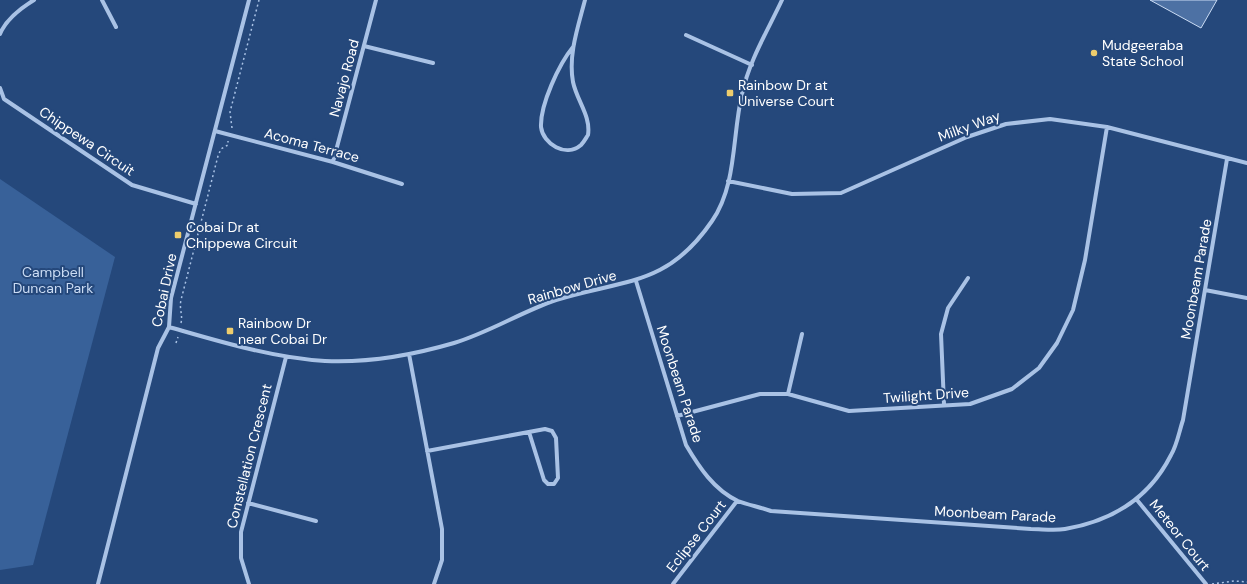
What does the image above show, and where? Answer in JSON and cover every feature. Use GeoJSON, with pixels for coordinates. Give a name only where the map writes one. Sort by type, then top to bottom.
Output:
{"type":"FeatureCollection","features":[{"type":"Feature","properties":{"kind":"street"},"geometry":{"type":"LineString","coordinates":[[0,34],[2,28],[20,9],[34,0]]}},
{"type":"Feature","properties":{"kind":"street"},"geometry":{"type":"LineString","coordinates":[[102,0],[116,27]]}},
{"type":"Feature","properties":{"kind":"street","name":"Cobai Drive"},"geometry":{"type":"LineString","coordinates":[[98,584],[158,348],[168,327],[171,298],[248,0]]}},
{"type":"Feature","properties":{"kind":"street","name":"Navajo Road"},"geometry":{"type":"LineString","coordinates":[[333,162],[376,0]]}},
{"type":"Feature","properties":{"kind":"street"},"geometry":{"type":"LineString","coordinates":[[573,47],[566,55],[543,110],[541,127],[543,135],[552,146],[568,149],[580,145],[588,135],[589,127],[588,120],[573,82],[573,47],[584,0]]}},
{"type":"Feature","properties":{"kind":"street","name":"Rainbow Drive"},"geometry":{"type":"LineString","coordinates":[[168,327],[286,357],[340,361],[383,359],[409,354],[466,339],[523,313],[554,301],[636,281],[662,270],[693,246],[713,219],[728,181],[742,96],[752,65],[782,0]]}},
{"type":"Feature","properties":{"kind":"street"},"geometry":{"type":"LineString","coordinates":[[686,34],[752,65]]}},
{"type":"Feature","properties":{"kind":"street"},"geometry":{"type":"LineString","coordinates":[[364,46],[433,63]]}},
{"type":"Feature","properties":{"kind":"street","name":"Chippewa Circuit"},"geometry":{"type":"LineString","coordinates":[[0,88],[4,99],[132,185],[196,204]]}},
{"type":"Feature","properties":{"kind":"street","name":"Milky Way"},"geometry":{"type":"LineString","coordinates":[[728,181],[792,194],[841,192],[968,137],[1006,124],[1050,119],[1107,127],[1247,163]]}},
{"type":"Feature","properties":{"kind":"street","name":"Twilight Drive"},"geometry":{"type":"LineString","coordinates":[[677,416],[760,394],[788,394],[849,411],[944,404],[970,404],[1012,389],[1039,368],[1057,343],[1073,310],[1085,260],[1107,127]]}},
{"type":"Feature","properties":{"kind":"street","name":"Acoma Terrace"},"geometry":{"type":"LineString","coordinates":[[215,131],[333,162],[402,184]]}},
{"type":"Feature","properties":{"kind":"street","name":"Moonbeam Parade"},"geometry":{"type":"LineString","coordinates":[[636,281],[686,445],[698,465],[713,483],[737,501],[771,511],[1023,528],[1064,529],[1104,520],[1137,500],[1157,478],[1172,454],[1183,420],[1227,159]]}},
{"type":"Feature","properties":{"kind":"street"},"geometry":{"type":"LineString","coordinates":[[944,404],[941,334],[948,308],[968,278]]}},
{"type":"Feature","properties":{"kind":"street"},"geometry":{"type":"LineString","coordinates":[[1205,290],[1247,298]]}},
{"type":"Feature","properties":{"kind":"street"},"geometry":{"type":"LineString","coordinates":[[788,394],[802,334]]}},
{"type":"Feature","properties":{"kind":"street"},"geometry":{"type":"LineString","coordinates":[[409,354],[442,534],[442,560],[434,584]]}},
{"type":"Feature","properties":{"kind":"street","name":"Constellation Crescent"},"geometry":{"type":"LineString","coordinates":[[249,584],[240,546],[241,532],[286,357]]}},
{"type":"Feature","properties":{"kind":"street"},"geometry":{"type":"LineString","coordinates":[[427,451],[529,432],[548,429],[554,434],[558,478],[554,484],[548,484],[544,480],[529,432]]}},
{"type":"Feature","properties":{"kind":"street","name":"Meteor Court"},"geometry":{"type":"LineString","coordinates":[[1137,500],[1206,584]]}},
{"type":"Feature","properties":{"kind":"street","name":"Eclipse Court"},"geometry":{"type":"LineString","coordinates":[[673,584],[737,501]]}},
{"type":"Feature","properties":{"kind":"street"},"geometry":{"type":"LineString","coordinates":[[248,503],[316,521]]}},
{"type":"Feature","properties":{"kind":"path"},"geometry":{"type":"LineString","coordinates":[[176,343],[183,317],[180,305],[218,156],[221,149],[228,145],[232,126],[229,119],[230,112],[259,0]]}},
{"type":"Feature","properties":{"kind":"path"},"geometry":{"type":"LineString","coordinates":[[1210,584],[1234,581],[1247,582]]}},
{"type":"Feature","properties":{"kind":"green space","name":"Campbell Duncan Park"},"geometry":{"type":"Polygon","coordinates":[[[0,179],[115,257],[33,565],[0,570],[0,179]]]}},
{"type":"Feature","properties":{"kind":"building"},"geometry":{"type":"Polygon","coordinates":[[[1150,0],[1217,0],[1201,28],[1150,0]]]}},
{"type":"Feature","properties":{"kind":"place","name":"Mudgeeraba State School"},"geometry":{"type":"Point","coordinates":[1094,53]}},
{"type":"Feature","properties":{"kind":"place","name":"Rainbow Dr at Universe Court"},"geometry":{"type":"Point","coordinates":[730,93]}},
{"type":"Feature","properties":{"kind":"place","name":"Cobai Dr at Chippewa Circuit"},"geometry":{"type":"Point","coordinates":[178,235]}},
{"type":"Feature","properties":{"kind":"place","name":"Rainbow Dr near Cobai Dr"},"geometry":{"type":"Point","coordinates":[230,331]}}]}
